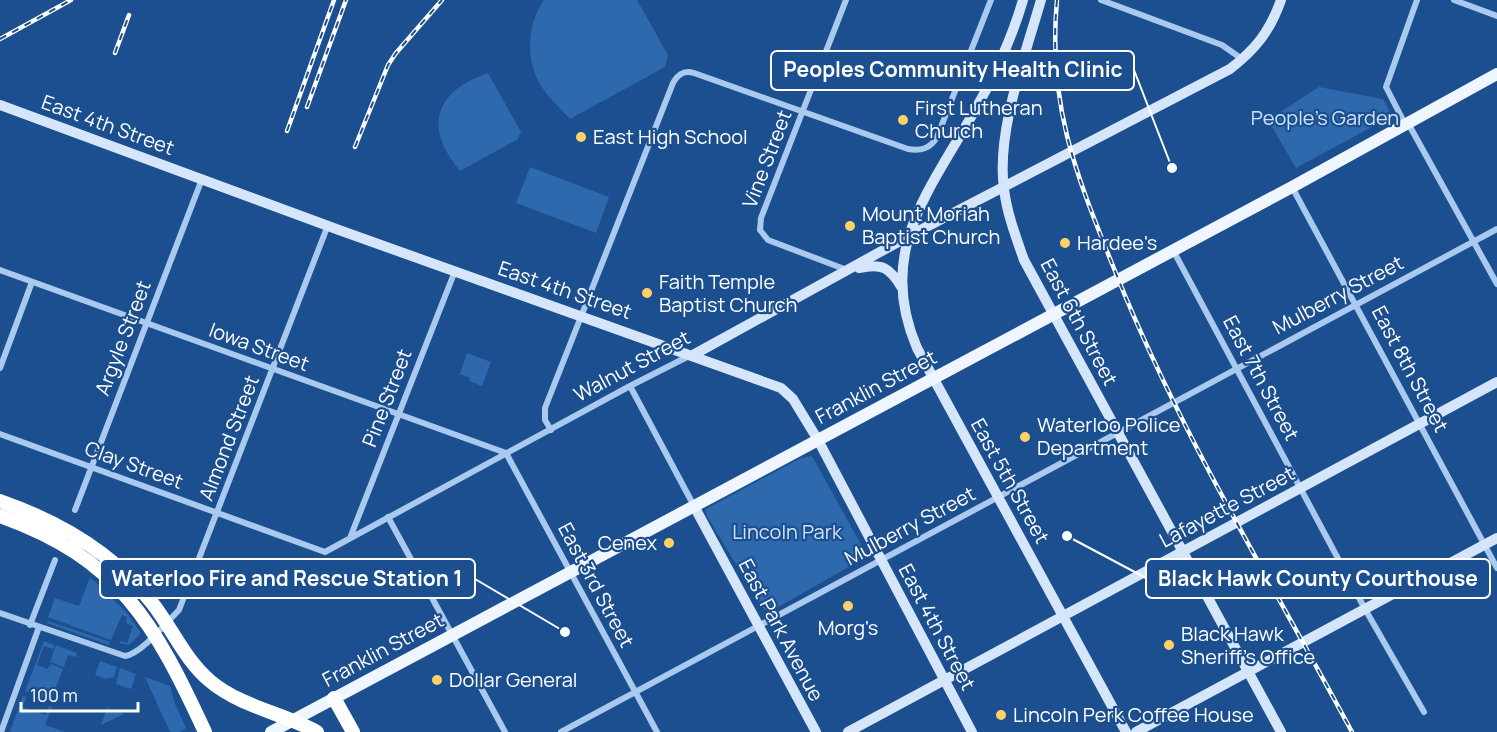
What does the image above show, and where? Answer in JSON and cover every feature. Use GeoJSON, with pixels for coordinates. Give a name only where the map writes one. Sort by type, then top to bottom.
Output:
{"type":"FeatureCollection","features":[{"type":"Feature","properties":{"kind":"highway"},"geometry":{"type":"LineString","coordinates":[[0,501],[44,518],[72,532],[97,549],[138,586],[195,666],[222,691],[317,732]]}},
{"type":"Feature","properties":{"kind":"highway"},"geometry":{"type":"LineString","coordinates":[[0,516],[43,534],[83,557],[122,591],[155,634],[177,672],[205,732]]}},
{"type":"Feature","properties":{"kind":"highway"},"geometry":{"type":"LineString","coordinates":[[334,698],[353,732]]}},
{"type":"Feature","properties":{"kind":"main road","name":"Franklin Street"},"geometry":{"type":"LineString","coordinates":[[271,732],[1292,187],[1497,74]]}},
{"type":"Feature","properties":{"kind":"street","name":"Vine Street"},"geometry":{"type":"LineString","coordinates":[[846,0],[761,218],[760,230],[768,240],[847,270]]}},
{"type":"Feature","properties":{"kind":"street"},"geometry":{"type":"LineString","coordinates":[[551,430],[545,420],[545,408],[674,80],[684,72],[694,73],[908,149],[924,149],[934,143],[937,137],[991,0]]}},
{"type":"Feature","properties":{"kind":"street","name":"East 5th Street"},"geometry":{"type":"LineString","coordinates":[[1023,0],[1000,63],[975,111],[927,191],[914,220],[902,269],[904,307],[911,334],[934,379],[1126,732]]}},
{"type":"Feature","properties":{"kind":"street","name":"East 6th Street"},"geometry":{"type":"LineString","coordinates":[[1041,0],[1008,122],[1003,152],[1003,187],[1010,222],[1024,260],[1281,732]]}},
{"type":"Feature","properties":{"kind":"street"},"geometry":{"type":"LineString","coordinates":[[1101,0],[1222,45],[1242,59]]}},
{"type":"Feature","properties":{"kind":"street","name":"Walnut Street"},"geometry":{"type":"LineString","coordinates":[[325,552],[630,386],[693,355],[909,236],[1230,69],[1261,39],[1281,0]]}},
{"type":"Feature","properties":{"kind":"street"},"geometry":{"type":"LineString","coordinates":[[1417,0],[1386,87],[1497,284]]}},
{"type":"Feature","properties":{"kind":"street"},"geometry":{"type":"LineString","coordinates":[[1454,0],[1497,16]]}},
{"type":"Feature","properties":{"kind":"street","name":"East 4th Street"},"geometry":{"type":"LineString","coordinates":[[0,105],[781,388],[793,399],[818,440],[972,732]]}},
{"type":"Feature","properties":{"kind":"street","name":"Argyle Street"},"geometry":{"type":"LineString","coordinates":[[75,510],[202,179]]}},
{"type":"Feature","properties":{"kind":"street","name":"East 8th Street"},"geometry":{"type":"LineString","coordinates":[[1292,187],[1497,568]]}},
{"type":"Feature","properties":{"kind":"street","name":"Almond Street"},"geometry":{"type":"LineString","coordinates":[[39,627],[125,656],[133,654],[155,634],[183,603],[328,225]]}},
{"type":"Feature","properties":{"kind":"street","name":"Mulberry Street"},"geometry":{"type":"LineString","coordinates":[[561,732],[1497,229]]}},
{"type":"Feature","properties":{"kind":"street","name":"East 7th Street"},"geometry":{"type":"LineString","coordinates":[[1173,250],[1365,609],[1424,712]]}},
{"type":"Feature","properties":{"kind":"street"},"geometry":{"type":"LineString","coordinates":[[847,270],[880,266],[895,276],[902,288]]}},
{"type":"Feature","properties":{"kind":"street","name":"Iowa Street"},"geometry":{"type":"LineString","coordinates":[[0,270],[506,453]]}},
{"type":"Feature","properties":{"kind":"street","name":"Pine Street"},"geometry":{"type":"LineString","coordinates":[[350,538],[455,270]]}},
{"type":"Feature","properties":{"kind":"street"},"geometry":{"type":"LineString","coordinates":[[0,368],[32,282]]}},
{"type":"Feature","properties":{"kind":"street","name":"Lafayette Street"},"geometry":{"type":"LineString","coordinates":[[848,732],[1497,382]]}},
{"type":"Feature","properties":{"kind":"street","name":"East Park Avenue"},"geometry":{"type":"LineString","coordinates":[[630,386],[816,732]]}},
{"type":"Feature","properties":{"kind":"street","name":"Clay Street"},"geometry":{"type":"LineString","coordinates":[[0,434],[325,552]]}},
{"type":"Feature","properties":{"kind":"street","name":"East 3rd Street"},"geometry":{"type":"LineString","coordinates":[[506,453],[657,732]]}},
{"type":"Feature","properties":{"kind":"street"},"geometry":{"type":"LineString","coordinates":[[388,517],[505,732]]}},
{"type":"Feature","properties":{"kind":"street"},"geometry":{"type":"LineString","coordinates":[[1136,732],[1497,538]]}},
{"type":"Feature","properties":{"kind":"street"},"geometry":{"type":"LineString","coordinates":[[30,625],[55,560]]}},
{"type":"Feature","properties":{"kind":"street"},"geometry":{"type":"LineString","coordinates":[[0,613],[39,627],[1,732]]}},
{"type":"Feature","properties":{"kind":"green space"},"geometry":{"type":"Polygon","coordinates":[[[544,0],[637,0],[668,55],[665,67],[570,119],[542,87],[532,62],[530,40],[532,29],[534,19],[544,0]]]}},
{"type":"Feature","properties":{"kind":"green space"},"geometry":{"type":"Polygon","coordinates":[[[488,73],[521,132],[518,139],[460,171],[448,155],[441,140],[440,112],[446,100],[456,90],[488,73]]]}},
{"type":"Feature","properties":{"kind":"green space","name":"People's Garden"},"geometry":{"type":"Polygon","coordinates":[[[1319,87],[1383,99],[1392,116],[1296,168],[1268,120],[1319,87]]]}},
{"type":"Feature","properties":{"kind":"green space"},"geometry":{"type":"Polygon","coordinates":[[[530,167],[609,197],[596,233],[516,203],[530,167]]]}},
{"type":"Feature","properties":{"kind":"green space"},"geometry":{"type":"Polygon","coordinates":[[[467,353],[491,362],[482,386],[469,381],[470,378],[460,374],[467,353]]]}},
{"type":"Feature","properties":{"kind":"green space","name":"Lincoln Park"},"geometry":{"type":"Polygon","coordinates":[[[812,456],[864,550],[864,555],[861,560],[771,611],[765,610],[707,516],[706,509],[801,458],[812,456]]]}},
{"type":"Feature","properties":{"kind":"green space"},"geometry":{"type":"Polygon","coordinates":[[[90,577],[126,612],[141,633],[129,645],[119,643],[121,641],[127,643],[133,626],[126,623],[127,617],[122,615],[111,640],[48,617],[55,598],[79,606],[90,577]]]}},
{"type":"Feature","properties":{"kind":"green space"},"geometry":{"type":"Polygon","coordinates":[[[48,621],[110,642],[109,645],[47,623],[48,621]]]}},
{"type":"Feature","properties":{"kind":"green space"},"geometry":{"type":"Polygon","coordinates":[[[44,641],[54,645],[53,649],[44,646],[37,665],[47,669],[51,664],[63,669],[51,700],[25,691],[44,641]]]}},
{"type":"Feature","properties":{"kind":"green space"},"geometry":{"type":"Polygon","coordinates":[[[56,645],[77,653],[76,657],[68,655],[64,667],[50,662],[56,645]]]}},
{"type":"Feature","properties":{"kind":"green space"},"geometry":{"type":"Polygon","coordinates":[[[100,661],[117,667],[114,677],[106,679],[95,675],[100,661]]]}},
{"type":"Feature","properties":{"kind":"green space"},"geometry":{"type":"Polygon","coordinates":[[[120,668],[136,674],[131,689],[116,684],[120,668]]]}},
{"type":"Feature","properties":{"kind":"green space"},"geometry":{"type":"Polygon","coordinates":[[[145,677],[170,686],[186,728],[180,732],[170,732],[145,677]]]}},
{"type":"Feature","properties":{"kind":"green space"},"geometry":{"type":"Polygon","coordinates":[[[23,696],[26,697],[23,707],[46,715],[49,706],[52,707],[45,725],[65,732],[10,732],[23,696]]]}},
{"type":"Feature","properties":{"kind":"green space"},"geometry":{"type":"Polygon","coordinates":[[[107,708],[124,714],[101,725],[107,708]]]}},
{"type":"Feature","properties":{"kind":"railway"},"geometry":{"type":"LineString","coordinates":[[0,39],[71,0]]}},
{"type":"Feature","properties":{"kind":"railway"},"geometry":{"type":"LineString","coordinates":[[287,131],[334,0]]}},
{"type":"Feature","properties":{"kind":"railway"},"geometry":{"type":"LineString","coordinates":[[307,107],[346,0]]}},
{"type":"Feature","properties":{"kind":"railway"},"geometry":{"type":"LineString","coordinates":[[355,147],[388,65],[442,0]]}},
{"type":"Feature","properties":{"kind":"railway"},"geometry":{"type":"LineString","coordinates":[[1057,0],[1055,39],[1061,109],[1078,175],[1117,276],[1142,335],[1198,450],[1352,732]]}},
{"type":"Feature","properties":{"kind":"railway"},"geometry":{"type":"LineString","coordinates":[[115,53],[129,15]]}},
{"type":"Feature","properties":{"kind":"place","name":"First Lutheran Church"},"geometry":{"type":"Point","coordinates":[903,120]}},
{"type":"Feature","properties":{"kind":"place","name":"East High School"},"geometry":{"type":"Point","coordinates":[581,137]}},
{"type":"Feature","properties":{"kind":"place","name":"Peoples Community Health Clinic"},"geometry":{"type":"Point","coordinates":[1172,168]}},
{"type":"Feature","properties":{"kind":"place","name":"Mount Moriah Baptist Church"},"geometry":{"type":"Point","coordinates":[850,226]}},
{"type":"Feature","properties":{"kind":"place","name":"Hardee's"},"geometry":{"type":"Point","coordinates":[1065,243]}},
{"type":"Feature","properties":{"kind":"place","name":"Faith Temple Baptist Church"},"geometry":{"type":"Point","coordinates":[647,293]}},
{"type":"Feature","properties":{"kind":"place","name":"Waterloo Police Department"},"geometry":{"type":"Point","coordinates":[1025,437]}},
{"type":"Feature","properties":{"kind":"place","name":"Black Hawk County Courthouse"},"geometry":{"type":"Point","coordinates":[1067,536]}},
{"type":"Feature","properties":{"kind":"place","name":"Cenex"},"geometry":{"type":"Point","coordinates":[669,543]}},
{"type":"Feature","properties":{"kind":"place","name":"Morg's"},"geometry":{"type":"Point","coordinates":[848,606]}},
{"type":"Feature","properties":{"kind":"place","name":"Waterloo Fire and Rescue Station 1"},"geometry":{"type":"Point","coordinates":[565,632]}},
{"type":"Feature","properties":{"kind":"place","name":"Black Hawk Sheriff's Office"},"geometry":{"type":"Point","coordinates":[1169,645]}},
{"type":"Feature","properties":{"kind":"place","name":"Dollar General"},"geometry":{"type":"Point","coordinates":[437,680]}},
{"type":"Feature","properties":{"kind":"place","name":"Lincoln Perk Coffee House"},"geometry":{"type":"Point","coordinates":[1001,715]}}]}
